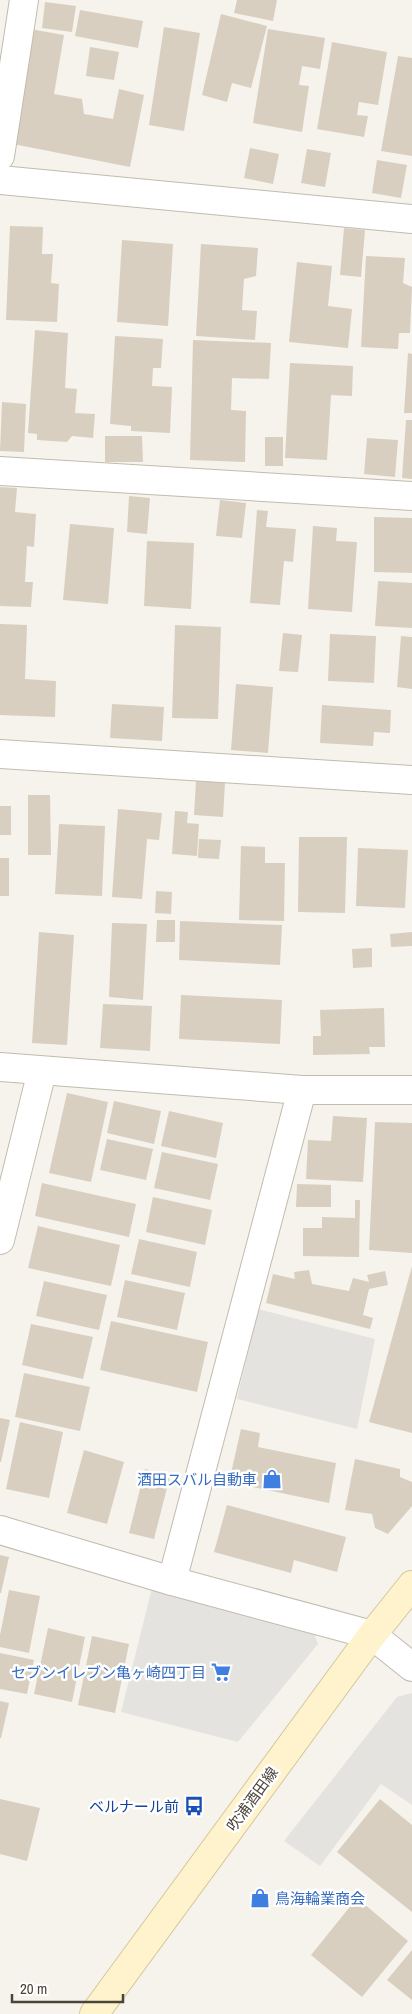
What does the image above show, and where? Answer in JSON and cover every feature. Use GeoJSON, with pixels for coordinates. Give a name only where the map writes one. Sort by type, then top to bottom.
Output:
{"type":"FeatureCollection","features":[{"type":"Feature","properties":{"kind":"main road","name":"吹浦酒田線"},"geometry":{"type":"LineString","coordinates":[[94,2014],[372,1635],[412,1585]]}},
{"type":"Feature","properties":{"kind":"street"},"geometry":{"type":"LineString","coordinates":[[0,156],[24,0]]}},
{"type":"Feature","properties":{"kind":"street"},"geometry":{"type":"LineString","coordinates":[[0,180],[412,219]]}},
{"type":"Feature","properties":{"kind":"street"},"geometry":{"type":"LineString","coordinates":[[0,471],[412,496]]}},
{"type":"Feature","properties":{"kind":"street"},"geometry":{"type":"LineString","coordinates":[[0,754],[412,780]]}},
{"type":"Feature","properties":{"kind":"street"},"geometry":{"type":"LineString","coordinates":[[0,1067],[302,1090],[412,1090]]}},
{"type":"Feature","properties":{"kind":"street"},"geometry":{"type":"LineString","coordinates":[[0,1240],[42,1070]]}},
{"type":"Feature","properties":{"kind":"street"},"geometry":{"type":"LineString","coordinates":[[172,1581],[302,1090]]}},
{"type":"Feature","properties":{"kind":"street"},"geometry":{"type":"LineString","coordinates":[[0,1530],[172,1581],[372,1635],[412,1667]]}},
{"type":"Feature","properties":{"kind":"shaded area"},"geometry":{"type":"Polygon","coordinates":[[[258,1309],[375,1339],[357,1429],[237,1399],[258,1309]]]}},
{"type":"Feature","properties":{"kind":"shaded area"},"geometry":{"type":"Polygon","coordinates":[[[153,1584],[312,1629],[318,1644],[238,1742],[121,1712],[153,1584]]]}},
{"type":"Feature","properties":{"kind":"shaded area"},"geometry":{"type":"Polygon","coordinates":[[[412,1693],[412,1805],[381,1784],[320,1866],[284,1841],[397,1697],[412,1693]]]}},
{"type":"Feature","properties":{"kind":"building"},"geometry":{"type":"Polygon","coordinates":[[[237,0],[277,0],[273,21],[234,13],[237,0]]]}},
{"type":"Feature","properties":{"kind":"building"},"geometry":{"type":"Polygon","coordinates":[[[45,2],[76,6],[72,32],[42,28],[45,2]]]}},
{"type":"Feature","properties":{"kind":"building"},"geometry":{"type":"Polygon","coordinates":[[[80,10],[143,21],[138,48],[75,36],[80,10]]]}},
{"type":"Feature","properties":{"kind":"building"},"geometry":{"type":"Polygon","coordinates":[[[221,14],[267,26],[251,88],[232,83],[227,102],[202,95],[221,14]]]}},
{"type":"Feature","properties":{"kind":"building"},"geometry":{"type":"Polygon","coordinates":[[[164,27],[200,33],[184,131],[149,125],[164,27]]]}},
{"type":"Feature","properties":{"kind":"building"},"geometry":{"type":"Polygon","coordinates":[[[30,29],[64,35],[54,94],[82,99],[84,114],[113,119],[119,89],[144,95],[130,167],[13,144],[30,29]]]}},
{"type":"Feature","properties":{"kind":"building"},"geometry":{"type":"Polygon","coordinates":[[[268,29],[325,38],[320,69],[302,66],[299,85],[309,86],[302,132],[253,123],[268,29]]]}},
{"type":"Feature","properties":{"kind":"building"},"geometry":{"type":"Polygon","coordinates":[[[332,42],[387,52],[378,105],[359,102],[357,115],[368,116],[364,137],[317,129],[332,42]]]}},
{"type":"Feature","properties":{"kind":"building"},"geometry":{"type":"Polygon","coordinates":[[[90,47],[119,52],[114,80],[86,76],[90,47]]]}},
{"type":"Feature","properties":{"kind":"building"},"geometry":{"type":"Polygon","coordinates":[[[398,56],[412,58],[412,156],[381,151],[398,56]]]}},
{"type":"Feature","properties":{"kind":"building"},"geometry":{"type":"Polygon","coordinates":[[[250,148],[279,154],[273,184],[244,178],[250,148]]]}},
{"type":"Feature","properties":{"kind":"building"},"geometry":{"type":"Polygon","coordinates":[[[307,149],[331,153],[325,187],[301,183],[307,149]]]}},
{"type":"Feature","properties":{"kind":"building"},"geometry":{"type":"Polygon","coordinates":[[[377,160],[407,165],[401,198],[372,193],[377,160]]]}},
{"type":"Feature","properties":{"kind":"building"},"geometry":{"type":"Polygon","coordinates":[[[10,226],[43,227],[42,254],[53,254],[51,283],[59,284],[57,322],[6,320],[10,226]]]}},
{"type":"Feature","properties":{"kind":"building"},"geometry":{"type":"Polygon","coordinates":[[[344,228],[365,230],[361,277],[340,275],[344,228]]]}},
{"type":"Feature","properties":{"kind":"building"},"geometry":{"type":"Polygon","coordinates":[[[122,240],[173,244],[168,326],[117,322],[122,240]]]}},
{"type":"Feature","properties":{"kind":"building"},"geometry":{"type":"Polygon","coordinates":[[[201,244],[258,248],[256,276],[244,279],[242,310],[257,311],[255,340],[196,336],[201,244]]]}},
{"type":"Feature","properties":{"kind":"building"},"geometry":{"type":"Polygon","coordinates":[[[366,256],[405,258],[403,283],[412,287],[410,333],[399,333],[398,349],[361,347],[366,256]]]}},
{"type":"Feature","properties":{"kind":"building"},"geometry":{"type":"Polygon","coordinates":[[[297,262],[332,266],[328,306],[352,309],[348,348],[289,342],[297,262]]]}},
{"type":"Feature","properties":{"kind":"building"},"geometry":{"type":"Polygon","coordinates":[[[35,330],[68,333],[65,388],[77,389],[75,413],[95,414],[93,438],[72,436],[67,442],[37,440],[37,434],[28,433],[35,330]]]}},
{"type":"Feature","properties":{"kind":"building"},"geometry":{"type":"Polygon","coordinates":[[[115,336],[163,339],[161,368],[153,368],[152,386],[172,387],[170,433],[131,431],[131,426],[110,424],[115,336]]]}},
{"type":"Feature","properties":{"kind":"building"},"geometry":{"type":"Polygon","coordinates":[[[193,340],[271,343],[269,379],[232,378],[231,410],[246,411],[245,462],[190,460],[193,340]]]}},
{"type":"Feature","properties":{"kind":"building"},"geometry":{"type":"Polygon","coordinates":[[[408,353],[412,354],[412,413],[404,413],[408,353]]]}},
{"type":"Feature","properties":{"kind":"building"},"geometry":{"type":"Polygon","coordinates":[[[290,363],[353,366],[352,396],[331,395],[327,460],[285,458],[290,363]]]}},
{"type":"Feature","properties":{"kind":"building"},"geometry":{"type":"Polygon","coordinates":[[[2,402],[26,404],[24,452],[0,451],[2,402]]]}},
{"type":"Feature","properties":{"kind":"building"},"geometry":{"type":"Polygon","coordinates":[[[406,420],[412,420],[412,479],[402,478],[406,420]]]}},
{"type":"Feature","properties":{"kind":"building"},"geometry":{"type":"Polygon","coordinates":[[[105,436],[142,436],[143,462],[105,462],[105,436]]]}},
{"type":"Feature","properties":{"kind":"building"},"geometry":{"type":"Polygon","coordinates":[[[265,437],[283,437],[283,466],[265,466],[265,437]]]}},
{"type":"Feature","properties":{"kind":"building"},"geometry":{"type":"Polygon","coordinates":[[[367,438],[398,440],[395,477],[364,474],[367,438]]]}},
{"type":"Feature","properties":{"kind":"building"},"geometry":{"type":"Polygon","coordinates":[[[0,487],[17,488],[15,512],[36,514],[34,547],[27,546],[25,582],[33,582],[31,607],[0,606],[0,487]]]}},
{"type":"Feature","properties":{"kind":"building"},"geometry":{"type":"Polygon","coordinates":[[[129,496],[150,498],[147,534],[127,532],[129,496]]]}},
{"type":"Feature","properties":{"kind":"building"},"geometry":{"type":"Polygon","coordinates":[[[220,500],[246,503],[242,538],[216,536],[220,500]]]}},
{"type":"Feature","properties":{"kind":"building"},"geometry":{"type":"Polygon","coordinates":[[[257,510],[268,511],[266,527],[296,529],[293,562],[284,561],[280,605],[250,603],[257,510]]]}},
{"type":"Feature","properties":{"kind":"building"},"geometry":{"type":"Polygon","coordinates":[[[374,517],[412,518],[412,573],[374,572],[374,517]]]}},
{"type":"Feature","properties":{"kind":"building"},"geometry":{"type":"Polygon","coordinates":[[[70,524],[114,528],[108,604],[63,600],[70,524]]]}},
{"type":"Feature","properties":{"kind":"building"},"geometry":{"type":"Polygon","coordinates":[[[313,526],[337,528],[336,541],[357,542],[352,612],[308,609],[313,526]]]}},
{"type":"Feature","properties":{"kind":"building"},"geometry":{"type":"Polygon","coordinates":[[[147,541],[194,543],[191,609],[144,606],[147,541]]]}},
{"type":"Feature","properties":{"kind":"building"},"geometry":{"type":"Polygon","coordinates":[[[378,581],[412,583],[412,628],[375,626],[378,581]]]}},
{"type":"Feature","properties":{"kind":"building"},"geometry":{"type":"Polygon","coordinates":[[[0,624],[27,625],[25,679],[56,681],[55,717],[0,715],[0,624]]]}},
{"type":"Feature","properties":{"kind":"building"},"geometry":{"type":"Polygon","coordinates":[[[175,625],[221,627],[218,719],[172,718],[175,625]]]}},
{"type":"Feature","properties":{"kind":"building"},"geometry":{"type":"Polygon","coordinates":[[[283,633],[302,635],[298,672],[279,671],[283,633]]]}},
{"type":"Feature","properties":{"kind":"building"},"geometry":{"type":"Polygon","coordinates":[[[330,634],[376,636],[374,683],[328,681],[330,634]]]}},
{"type":"Feature","properties":{"kind":"building"},"geometry":{"type":"Polygon","coordinates":[[[401,636],[412,637],[412,689],[397,687],[401,636]]]}},
{"type":"Feature","properties":{"kind":"building"},"geometry":{"type":"Polygon","coordinates":[[[236,684],[273,687],[268,753],[231,750],[236,684]]]}},
{"type":"Feature","properties":{"kind":"building"},"geometry":{"type":"Polygon","coordinates":[[[112,704],[164,707],[162,741],[110,738],[112,704]]]}},
{"type":"Feature","properties":{"kind":"building"},"geometry":{"type":"Polygon","coordinates":[[[322,705],[391,710],[390,733],[374,732],[373,746],[320,743],[322,705]]]}},
{"type":"Feature","properties":{"kind":"building"},"geometry":{"type":"Polygon","coordinates":[[[196,781],[225,783],[223,817],[194,815],[196,781]]]}},
{"type":"Feature","properties":{"kind":"building"},"geometry":{"type":"Polygon","coordinates":[[[28,795],[50,795],[51,855],[28,855],[28,795]]]}},
{"type":"Feature","properties":{"kind":"building"},"geometry":{"type":"Polygon","coordinates":[[[0,806],[11,806],[11,835],[0,835],[0,806]]]}},
{"type":"Feature","properties":{"kind":"building"},"geometry":{"type":"Polygon","coordinates":[[[118,809],[162,813],[159,840],[147,839],[142,899],[112,897],[118,809]]]}},
{"type":"Feature","properties":{"kind":"building"},"geometry":{"type":"Polygon","coordinates":[[[175,811],[188,812],[187,823],[199,824],[197,856],[172,854],[175,811]]]}},
{"type":"Feature","properties":{"kind":"building"},"geometry":{"type":"Polygon","coordinates":[[[59,824],[105,826],[102,896],[55,894],[59,824]]]}},
{"type":"Feature","properties":{"kind":"building"},"geometry":{"type":"Polygon","coordinates":[[[299,837],[347,837],[345,913],[298,912],[299,837]]]}},
{"type":"Feature","properties":{"kind":"building"},"geometry":{"type":"Polygon","coordinates":[[[199,839],[221,840],[219,859],[198,858],[199,839]]]}},
{"type":"Feature","properties":{"kind":"building"},"geometry":{"type":"Polygon","coordinates":[[[241,846],[265,847],[265,863],[285,863],[284,921],[239,920],[241,846]]]}},
{"type":"Feature","properties":{"kind":"building"},"geometry":{"type":"Polygon","coordinates":[[[358,848],[408,850],[405,908],[356,906],[358,848]]]}},
{"type":"Feature","properties":{"kind":"building"},"geometry":{"type":"Polygon","coordinates":[[[0,858],[9,858],[9,896],[0,896],[0,858]]]}},
{"type":"Feature","properties":{"kind":"building"},"geometry":{"type":"Polygon","coordinates":[[[156,891],[172,892],[171,914],[155,913],[156,891]]]}},
{"type":"Feature","properties":{"kind":"building"},"geometry":{"type":"Polygon","coordinates":[[[157,920],[175,920],[175,942],[156,942],[157,920]]]}},
{"type":"Feature","properties":{"kind":"building"},"geometry":{"type":"Polygon","coordinates":[[[180,921],[282,925],[280,965],[179,960],[180,921]]]}},
{"type":"Feature","properties":{"kind":"building"},"geometry":{"type":"Polygon","coordinates":[[[112,923],[147,924],[143,1000],[109,997],[112,923]]]}},
{"type":"Feature","properties":{"kind":"building"},"geometry":{"type":"Polygon","coordinates":[[[39,932],[74,935],[67,1045],[32,1043],[39,932]]]}},
{"type":"Feature","properties":{"kind":"building"},"geometry":{"type":"Polygon","coordinates":[[[412,932],[412,946],[391,947],[390,934],[412,932]]]}},
{"type":"Feature","properties":{"kind":"building"},"geometry":{"type":"Polygon","coordinates":[[[372,948],[372,967],[353,968],[352,949],[372,948]]]}},
{"type":"Feature","properties":{"kind":"building"},"geometry":{"type":"Polygon","coordinates":[[[181,995],[282,1000],[280,1044],[179,1039],[181,995]]]}},
{"type":"Feature","properties":{"kind":"building"},"geometry":{"type":"Polygon","coordinates":[[[103,1004],[152,1006],[150,1051],[100,1048],[103,1004]]]}},
{"type":"Feature","properties":{"kind":"building"},"geometry":{"type":"Polygon","coordinates":[[[384,1008],[385,1047],[369,1047],[370,1054],[313,1055],[313,1036],[321,1036],[320,1010],[384,1008]]]}},
{"type":"Feature","properties":{"kind":"building"},"geometry":{"type":"Polygon","coordinates":[[[67,1093],[108,1102],[91,1182],[49,1173],[67,1093]]]}},
{"type":"Feature","properties":{"kind":"building"},"geometry":{"type":"Polygon","coordinates":[[[114,1101],[161,1111],[154,1144],[107,1133],[114,1101]]]}},
{"type":"Feature","properties":{"kind":"building"},"geometry":{"type":"Polygon","coordinates":[[[169,1111],[223,1123],[216,1158],[161,1146],[169,1111]]]}},
{"type":"Feature","properties":{"kind":"building"},"geometry":{"type":"Polygon","coordinates":[[[333,1116],[367,1118],[363,1182],[306,1179],[308,1140],[331,1141],[333,1116]]]}},
{"type":"Feature","properties":{"kind":"building"},"geometry":{"type":"Polygon","coordinates":[[[375,1122],[412,1123],[412,1253],[369,1250],[375,1122]]]}},
{"type":"Feature","properties":{"kind":"building"},"geometry":{"type":"Polygon","coordinates":[[[107,1139],[153,1149],[146,1180],[100,1170],[107,1139]]]}},
{"type":"Feature","properties":{"kind":"building"},"geometry":{"type":"Polygon","coordinates":[[[162,1152],[218,1164],[210,1200],[154,1188],[162,1152]]]}},
{"type":"Feature","properties":{"kind":"building"},"geometry":{"type":"Polygon","coordinates":[[[42,1183],[136,1204],[129,1237],[35,1216],[42,1183]]]}},
{"type":"Feature","properties":{"kind":"building"},"geometry":{"type":"Polygon","coordinates":[[[297,1184],[331,1185],[331,1207],[296,1207],[297,1184]]]}},
{"type":"Feature","properties":{"kind":"building"},"geometry":{"type":"Polygon","coordinates":[[[153,1197],[212,1210],[205,1245],[146,1232],[153,1197]]]}},
{"type":"Feature","properties":{"kind":"building"},"geometry":{"type":"Polygon","coordinates":[[[355,1200],[360,1200],[359,1257],[303,1256],[303,1228],[322,1228],[322,1217],[355,1218],[355,1200]]]}},
{"type":"Feature","properties":{"kind":"building"},"geometry":{"type":"Polygon","coordinates":[[[38,1226],[120,1245],[111,1286],[28,1268],[38,1226]]]}},
{"type":"Feature","properties":{"kind":"building"},"geometry":{"type":"Polygon","coordinates":[[[139,1239],[197,1252],[190,1287],[131,1274],[139,1239]]]}},
{"type":"Feature","properties":{"kind":"building"},"geometry":{"type":"Polygon","coordinates":[[[412,1266],[412,1433],[369,1422],[412,1266]]]}},
{"type":"Feature","properties":{"kind":"building"},"geometry":{"type":"Polygon","coordinates":[[[309,1270],[312,1284],[349,1291],[353,1278],[369,1282],[367,1275],[385,1271],[388,1285],[369,1289],[363,1315],[373,1318],[370,1329],[266,1303],[273,1274],[295,1279],[294,1272],[309,1270]]]}},
{"type":"Feature","properties":{"kind":"building"},"geometry":{"type":"Polygon","coordinates":[[[125,1280],[185,1293],[177,1330],[117,1317],[125,1280]]]}},
{"type":"Feature","properties":{"kind":"building"},"geometry":{"type":"Polygon","coordinates":[[[44,1281],[107,1295],[99,1330],[36,1316],[44,1281]]]}},
{"type":"Feature","properties":{"kind":"building"},"geometry":{"type":"Polygon","coordinates":[[[111,1321],[208,1342],[197,1392],[100,1370],[111,1321]]]}},
{"type":"Feature","properties":{"kind":"building"},"geometry":{"type":"Polygon","coordinates":[[[31,1324],[93,1337],[83,1379],[22,1365],[31,1324]]]}},
{"type":"Feature","properties":{"kind":"building"},"geometry":{"type":"Polygon","coordinates":[[[24,1373],[90,1387],[80,1431],[15,1417],[24,1373]]]}},
{"type":"Feature","properties":{"kind":"building"},"geometry":{"type":"Polygon","coordinates":[[[0,1418],[10,1420],[1,1462],[0,1462],[0,1418]]]}},
{"type":"Feature","properties":{"kind":"building"},"geometry":{"type":"Polygon","coordinates":[[[20,1422],[63,1432],[49,1498],[6,1489],[20,1422]]]}},
{"type":"Feature","properties":{"kind":"building"},"geometry":{"type":"Polygon","coordinates":[[[241,1429],[260,1433],[258,1447],[336,1463],[329,1503],[229,1482],[241,1429]]]}},
{"type":"Feature","properties":{"kind":"building"},"geometry":{"type":"Polygon","coordinates":[[[84,1450],[124,1462],[107,1524],[67,1513],[84,1450]]]}},
{"type":"Feature","properties":{"kind":"building"},"geometry":{"type":"Polygon","coordinates":[[[355,1459],[400,1469],[400,1477],[412,1482],[412,1506],[388,1534],[375,1528],[372,1514],[345,1510],[355,1459]]]}},
{"type":"Feature","properties":{"kind":"building"},"geometry":{"type":"Polygon","coordinates":[[[145,1469],[170,1476],[154,1539],[129,1533],[145,1469]]]}},
{"type":"Feature","properties":{"kind":"building"},"geometry":{"type":"Polygon","coordinates":[[[227,1505],[346,1537],[337,1572],[294,1560],[291,1573],[214,1552],[227,1505]]]}},
{"type":"Feature","properties":{"kind":"building"},"geometry":{"type":"Polygon","coordinates":[[[0,1555],[9,1557],[1,1593],[0,1593],[0,1555]]]}},
{"type":"Feature","properties":{"kind":"building"},"geometry":{"type":"Polygon","coordinates":[[[9,1590],[40,1596],[29,1653],[0,1647],[0,1635],[9,1590]]]}},
{"type":"Feature","properties":{"kind":"building"},"geometry":{"type":"Polygon","coordinates":[[[48,1628],[85,1637],[72,1702],[34,1694],[48,1628]]]}},
{"type":"Feature","properties":{"kind":"building"},"geometry":{"type":"Polygon","coordinates":[[[92,1636],[129,1644],[115,1713],[78,1705],[92,1636]]]}},
{"type":"Feature","properties":{"kind":"building"},"geometry":{"type":"Polygon","coordinates":[[[0,1653],[34,1660],[27,1694],[0,1689],[0,1653]]]}},
{"type":"Feature","properties":{"kind":"building"},"geometry":{"type":"Polygon","coordinates":[[[0,1701],[9,1703],[1,1738],[0,1738],[0,1701]]]}},
{"type":"Feature","properties":{"kind":"building"},"geometry":{"type":"Polygon","coordinates":[[[0,1799],[40,1808],[27,1861],[0,1854],[0,1799]]]}},
{"type":"Feature","properties":{"kind":"building"},"geometry":{"type":"Polygon","coordinates":[[[380,1799],[412,1825],[412,1912],[337,1852],[380,1799]]]}},
{"type":"Feature","properties":{"kind":"building"},"geometry":{"type":"Polygon","coordinates":[[[357,1898],[408,1941],[362,1997],[311,1955],[357,1898]]]}},
{"type":"Feature","properties":{"kind":"building"},"geometry":{"type":"Polygon","coordinates":[[[412,1950],[412,2000],[387,1980],[412,1950]]]}},
{"type":"Feature","properties":{"kind":"place","name":"酒田スバル自動車"},"geometry":{"type":"Point","coordinates":[272,1479]}},
{"type":"Feature","properties":{"kind":"place","name":"セブンイレブン亀ヶ崎四丁目"},"geometry":{"type":"Point","coordinates":[221,1672]}},
{"type":"Feature","properties":{"kind":"place","name":"ベルナール前"},"geometry":{"type":"Point","coordinates":[194,1806]}},
{"type":"Feature","properties":{"kind":"place","name":"鳥海輪業商会"},"geometry":{"type":"Point","coordinates":[260,1898]}}]}
